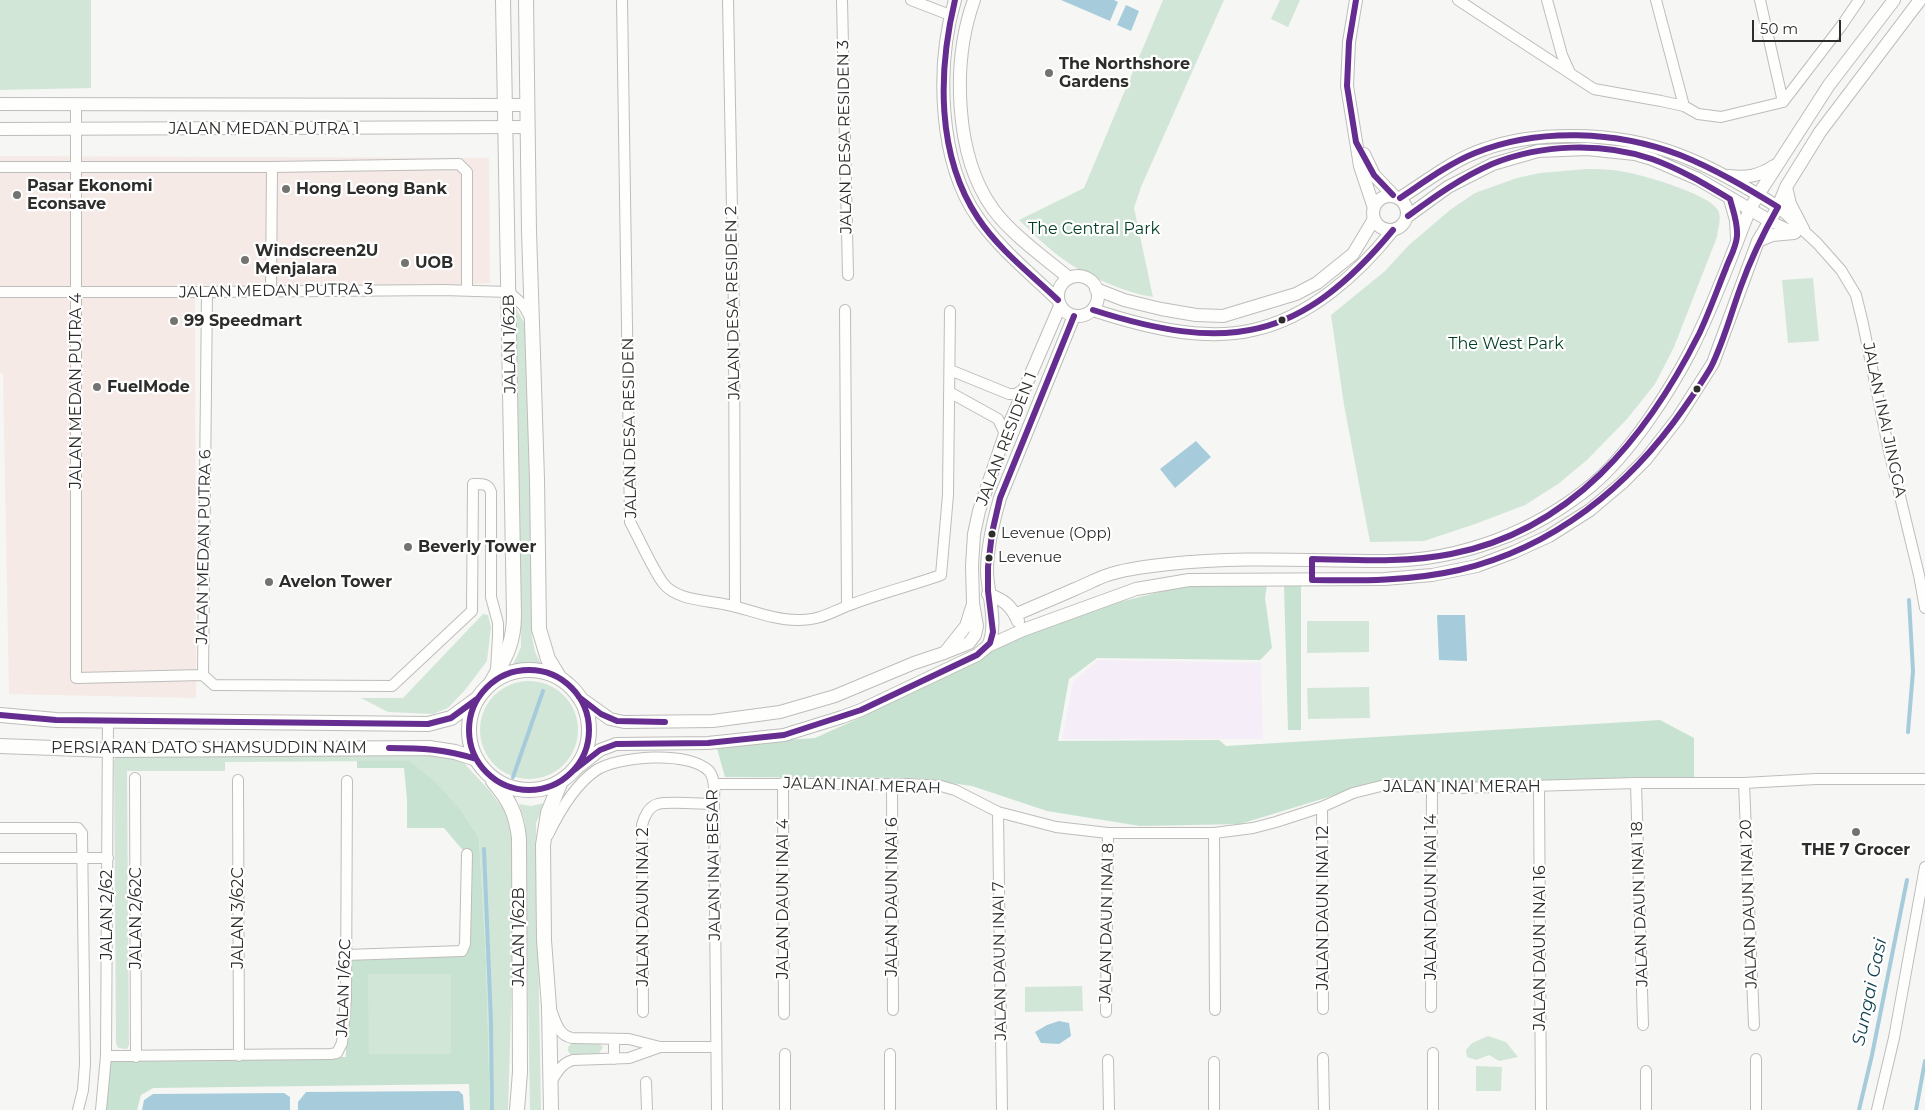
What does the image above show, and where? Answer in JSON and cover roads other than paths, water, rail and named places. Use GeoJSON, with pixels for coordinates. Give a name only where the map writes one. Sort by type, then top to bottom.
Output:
{"type":"FeatureCollection","features":[{"type":"Feature","properties":{"kind":"main road","name":"JALAN 1/62B"},"geometry":{"type":"LineString","coordinates":[[493,679],[508,654],[514,635],[503,0]]}},
{"type":"Feature","properties":{"kind":"main road","name":"JALAN 1/62B"},"geometry":{"type":"LineString","coordinates":[[526,0],[527,127],[539,629],[548,659],[559,678]]}},
{"type":"Feature","properties":{"kind":"main road"},"geometry":{"type":"LineString","coordinates":[[524,669],[542,671],[559,678],[570,686],[579,697],[586,712],[589,728],[587,744],[581,759],[573,771],[561,780],[543,789],[523,790],[504,785],[487,773],[476,759],[470,739],[470,719],[477,699],[493,679],[524,669]]}},
{"type":"Feature","properties":{"kind":"main road","name":"PERSIARAN DATO SHAMSUDDIN NAIM"},"geometry":{"type":"LineString","coordinates":[[0,715],[56,720],[428,724],[450,718],[477,699]]}},
{"type":"Feature","properties":{"kind":"main road","name":"PERSIARAN DATO SHAMSUDDIN NAIM"},"geometry":{"type":"LineString","coordinates":[[0,746],[108,750],[430,748],[455,752],[476,759]]}},
{"type":"Feature","properties":{"kind":"main road","name":"JALAN 1/62B"},"geometry":{"type":"LineString","coordinates":[[487,773],[509,800],[518,828],[520,1072],[517,1110]]}},
{"type":"Feature","properties":{"kind":"main road","name":"JALAN 1/62B"},"geometry":{"type":"LineString","coordinates":[[551,1110],[542,845],[548,813],[561,780]]}},
{"type":"Feature","properties":{"kind":"main road"},"geometry":{"type":"LineString","coordinates":[[520,1072],[524,1110]]}},
{"type":"Feature","properties":{"kind":"street","name":"JALAN DESA RESIDEN"},"geometry":{"type":"LineString","coordinates":[[622,0],[630,522],[663,584],[688,598],[735,606],[749,612],[796,620],[818,619],[831,615],[847,606],[941,575],[948,495],[951,393],[950,311]]}},
{"type":"Feature","properties":{"kind":"street","name":"JALAN DESA RESIDEN 2"},"geometry":{"type":"LineString","coordinates":[[728,0],[734,313],[735,606]]}},
{"type":"Feature","properties":{"kind":"street","name":"JALAN DESA RESIDEN 3"},"geometry":{"type":"LineString","coordinates":[[842,0],[848,275]]}},
{"type":"Feature","properties":{"kind":"street"},"geometry":{"type":"LineString","coordinates":[[911,0],[950,15]]}},
{"type":"Feature","properties":{"kind":"street"},"geometry":{"type":"LineString","coordinates":[[955,0],[950,15],[944,59],[946,129],[951,159],[960,187],[976,216],[990,234],[1059,303],[1064,311],[1074,316],[1081,316],[1093,310],[1097,300],[1096,289],[1093,283],[1082,276],[1070,278],[1060,287],[1059,303]]}},
{"type":"Feature","properties":{"kind":"street"},"geometry":{"type":"LineString","coordinates":[[974,0],[968,22],[960,72],[964,129],[976,178],[994,210],[1006,223],[1070,278]]}},
{"type":"Feature","properties":{"kind":"street"},"geometry":{"type":"LineString","coordinates":[[1356,0],[1349,42],[1347,86],[1356,142],[1360,166],[1374,214],[1382,228],[1393,230]]}},
{"type":"Feature","properties":{"kind":"street"},"geometry":{"type":"LineString","coordinates":[[1458,0],[1594,89],[1684,106],[1698,114],[1721,117],[1783,102],[1859,0]]}},
{"type":"Feature","properties":{"kind":"street"},"geometry":{"type":"LineString","coordinates":[[1547,0],[1562,55],[1571,74]]}},
{"type":"Feature","properties":{"kind":"street"},"geometry":{"type":"LineString","coordinates":[[1656,0],[1684,106]]}},
{"type":"Feature","properties":{"kind":"street"},"geometry":{"type":"LineString","coordinates":[[1760,0],[1783,102]]}},
{"type":"Feature","properties":{"kind":"street"},"geometry":{"type":"LineString","coordinates":[[1016,615],[1111,573],[1144,566],[1211,560],[1387,561],[1429,558],[1464,551],[1522,531],[1540,521],[1593,484],[1628,446],[1657,407],[1702,328],[1750,209],[1758,195],[1829,85],[1894,0]]}},
{"type":"Feature","properties":{"kind":"street"},"geometry":{"type":"LineString","coordinates":[[573,771],[600,750],[616,744],[708,743],[784,735],[809,727],[861,710],[977,655],[988,646],[1022,630],[1136,589],[1189,580],[1376,579],[1432,575],[1477,566],[1549,536],[1590,510],[1622,483],[1652,453],[1678,418],[1713,363],[1758,242],[1778,207],[1786,187],[1820,132],[1920,0]]}},
{"type":"Feature","properties":{"kind":"street","name":"JALAN MEDAN PUTRA 1"},"geometry":{"type":"LineString","coordinates":[[0,104],[527,105]]}},
{"type":"Feature","properties":{"kind":"street","name":"JALAN MEDAN PUTRA 4"},"geometry":{"type":"LineString","coordinates":[[76,104],[76,678],[203,675]]}},
{"type":"Feature","properties":{"kind":"street","name":"JALAN MEDAN PUTRA 1"},"geometry":{"type":"LineString","coordinates":[[0,129],[527,127]]}},
{"type":"Feature","properties":{"kind":"street"},"geometry":{"type":"LineString","coordinates":[[1096,289],[1124,300],[1160,309],[1196,315],[1223,316],[1296,294],[1317,283],[1353,254],[1381,198],[1396,196],[1462,159],[1484,149],[1512,141],[1551,135],[1609,137],[1643,142],[1687,156],[1778,207]]}},
{"type":"Feature","properties":{"kind":"street"},"geometry":{"type":"LineString","coordinates":[[1356,142],[1364,153],[1374,175],[1406,206],[1408,216]]}},
{"type":"Feature","properties":{"kind":"street"},"geometry":{"type":"LineString","coordinates":[[1093,310],[1143,324],[1187,332],[1224,334],[1253,331],[1271,326],[1324,296],[1354,274],[1393,230],[1405,223],[1408,216],[1448,187],[1492,164],[1538,151],[1567,148],[1611,150],[1652,159],[1698,179],[1770,221]]}},
{"type":"Feature","properties":{"kind":"street"},"geometry":{"type":"LineString","coordinates":[[1724,176],[1756,176],[1779,162]]}},
{"type":"Feature","properties":{"kind":"street"},"geometry":{"type":"LineString","coordinates":[[0,167],[272,167],[459,164],[467,172],[466,290]]}},
{"type":"Feature","properties":{"kind":"street"},"geometry":{"type":"LineString","coordinates":[[271,290],[272,167]]}},
{"type":"Feature","properties":{"kind":"street"},"geometry":{"type":"LineString","coordinates":[[1758,242],[1772,235],[1799,231],[1786,187]]}},
{"type":"Feature","properties":{"kind":"street"},"geometry":{"type":"LineString","coordinates":[[1730,199],[1736,220],[1736,243]]}},
{"type":"Feature","properties":{"kind":"street","name":"JALAN INAI JINGGA"},"geometry":{"type":"LineString","coordinates":[[1778,207],[1799,231]]}},
{"type":"Feature","properties":{"kind":"street","name":"JALAN INAI JINGGA"},"geometry":{"type":"LineString","coordinates":[[1770,221],[1799,231],[1818,243],[1841,270],[1856,295],[1925,608]]}},
{"type":"Feature","properties":{"kind":"street","name":"JALAN MEDAN PUTRA 3"},"geometry":{"type":"LineString","coordinates":[[0,292],[466,290],[509,292]]}},
{"type":"Feature","properties":{"kind":"street","name":"JALAN MEDAN PUTRA 6"},"geometry":{"type":"LineString","coordinates":[[203,675],[207,292]]}},
{"type":"Feature","properties":{"kind":"street"},"geometry":{"type":"LineString","coordinates":[[509,292],[524,305],[533,325]]}},
{"type":"Feature","properties":{"kind":"street","name":"JALAN RESIDEN 1"},"geometry":{"type":"LineString","coordinates":[[975,635],[977,626],[973,603],[972,566],[974,534],[979,511],[1005,434],[1026,388],[1059,303]]}},
{"type":"Feature","properties":{"kind":"street"},"geometry":{"type":"LineString","coordinates":[[845,310],[847,606]]}},
{"type":"Feature","properties":{"kind":"street","name":"JALAN RESIDEN 1"},"geometry":{"type":"LineString","coordinates":[[988,646],[993,631],[988,594],[989,553],[991,534],[1000,498],[1074,316]]}},
{"type":"Feature","properties":{"kind":"street"},"geometry":{"type":"LineString","coordinates":[[950,370],[1009,394],[1016,394],[1026,388]]}},
{"type":"Feature","properties":{"kind":"street"},"geometry":{"type":"LineString","coordinates":[[951,393],[998,419],[1005,434]]}},
{"type":"Feature","properties":{"kind":"street"},"geometry":{"type":"LineString","coordinates":[[203,675],[214,685],[392,686],[472,612],[473,484],[485,484],[490,487],[491,492],[492,596],[498,623],[498,661],[493,679]]}},
{"type":"Feature","properties":{"kind":"street"},"geometry":{"type":"LineString","coordinates":[[1540,521],[1549,536]]}},
{"type":"Feature","properties":{"kind":"street"},"geometry":{"type":"LineString","coordinates":[[988,594],[1003,599],[1009,604],[1022,630]]}},
{"type":"Feature","properties":{"kind":"street"},"geometry":{"type":"LineString","coordinates":[[944,653],[966,626],[973,603]]}},
{"type":"Feature","properties":{"kind":"street"},"geometry":{"type":"LineString","coordinates":[[579,697],[601,714],[617,721],[723,720],[780,712],[835,696],[914,663],[969,643],[975,635],[988,646]]}},
{"type":"Feature","properties":{"kind":"street","name":"JALAN 2/62"},"geometry":{"type":"LineString","coordinates":[[102,1110],[106,1056],[108,720]]}},
{"type":"Feature","properties":{"kind":"street","name":"JALAN INAI BESAR"},"geometry":{"type":"LineString","coordinates":[[542,845],[554,822],[574,792],[596,771],[609,764],[623,760],[644,758],[685,760],[708,770],[712,776],[714,784],[717,1110]]}},
{"type":"Feature","properties":{"kind":"street","name":"JALAN 2/62C"},"geometry":{"type":"LineString","coordinates":[[136,778],[136,1057]]}},
{"type":"Feature","properties":{"kind":"street","name":"JALAN INAI MERAH"},"geometry":{"type":"LineString","coordinates":[[714,784],[924,785],[956,790],[998,812],[1056,827],[1108,833],[1214,833],[1252,828],[1276,822],[1322,807],[1353,793],[1385,785],[1432,787],[1538,786],[1636,783],[1744,783],[1816,779],[1925,779]]}},
{"type":"Feature","properties":{"kind":"street","name":"JALAN 3/62C"},"geometry":{"type":"LineString","coordinates":[[238,780],[239,1056]]}},
{"type":"Feature","properties":{"kind":"street","name":"JALAN 1/62C"},"geometry":{"type":"LineString","coordinates":[[106,1056],[239,1056],[331,1054],[337,1052],[342,1043],[346,999],[347,781]]}},
{"type":"Feature","properties":{"kind":"street","name":"JALAN DAUN INAI 18"},"geometry":{"type":"LineString","coordinates":[[1636,783],[1643,1025]]}},
{"type":"Feature","properties":{"kind":"street","name":"JALAN DAUN INAI 20"},"geometry":{"type":"LineString","coordinates":[[1744,783],[1754,1024]]}},
{"type":"Feature","properties":{"kind":"street","name":"JALAN DAUN INAI 4"},"geometry":{"type":"LineString","coordinates":[[783,784],[784,1014]]}},
{"type":"Feature","properties":{"kind":"street","name":"JALAN DAUN INAI 6"},"geometry":{"type":"LineString","coordinates":[[892,785],[893,1010]]}},
{"type":"Feature","properties":{"kind":"street","name":"JALAN DAUN INAI 16"},"geometry":{"type":"LineString","coordinates":[[1538,786],[1541,1110]]}},
{"type":"Feature","properties":{"kind":"street","name":"JALAN DAUN INAI 14"},"geometry":{"type":"LineString","coordinates":[[1430,1007],[1432,787]]}},
{"type":"Feature","properties":{"kind":"street","name":"JALAN DAUN INAI 2"},"geometry":{"type":"LineString","coordinates":[[643,1012],[642,825],[644,818],[647,812],[658,804],[714,804]]}},
{"type":"Feature","properties":{"kind":"street","name":"JALAN DAUN INAI 12"},"geometry":{"type":"LineString","coordinates":[[1322,807],[1323,1009]]}},
{"type":"Feature","properties":{"kind":"street","name":"JALAN DAUN INAI 7"},"geometry":{"type":"LineString","coordinates":[[998,812],[1002,1110]]}},
{"type":"Feature","properties":{"kind":"street","name":"JALAN 2/62"},"geometry":{"type":"LineString","coordinates":[[0,828],[78,828],[82,834],[85,1064],[83,1090],[78,1110]]}},
{"type":"Feature","properties":{"kind":"street","name":"JALAN DAUN INAI 8"},"geometry":{"type":"LineString","coordinates":[[1106,1012],[1108,833]]}},
{"type":"Feature","properties":{"kind":"street"},"geometry":{"type":"LineString","coordinates":[[1214,833],[1215,1010]]}},
{"type":"Feature","properties":{"kind":"street"},"geometry":{"type":"LineString","coordinates":[[346,955],[462,951],[465,944],[466,854]]}},
{"type":"Feature","properties":{"kind":"street"},"geometry":{"type":"LineString","coordinates":[[0,858],[108,858]]}},
{"type":"Feature","properties":{"kind":"street"},"geometry":{"type":"LineString","coordinates":[[1877,1110],[1894,1038],[1925,867]]}},
{"type":"Feature","properties":{"kind":"street"},"geometry":{"type":"LineString","coordinates":[[549,1007],[561,1033],[565,1037],[629,1039],[660,1047],[716,1047]]}},
{"type":"Feature","properties":{"kind":"street"},"geometry":{"type":"LineString","coordinates":[[614,1039],[614,1059]]}},
{"type":"Feature","properties":{"kind":"street"},"geometry":{"type":"LineString","coordinates":[[551,1082],[567,1062],[573,1060],[634,1057],[660,1047]]}},
{"type":"Feature","properties":{"kind":"street"},"geometry":{"type":"LineString","coordinates":[[1433,1053],[1433,1110]]}},
{"type":"Feature","properties":{"kind":"street"},"geometry":{"type":"LineString","coordinates":[[785,1054],[785,1110]]}},
{"type":"Feature","properties":{"kind":"street"},"geometry":{"type":"LineString","coordinates":[[890,1054],[890,1110]]}},
{"type":"Feature","properties":{"kind":"street"},"geometry":{"type":"LineString","coordinates":[[1323,1058],[1324,1110]]}},
{"type":"Feature","properties":{"kind":"street"},"geometry":{"type":"LineString","coordinates":[[1756,1059],[1756,1110]]}},
{"type":"Feature","properties":{"kind":"street"},"geometry":{"type":"LineString","coordinates":[[1108,1060],[1108,1110]]}},
{"type":"Feature","properties":{"kind":"street"},"geometry":{"type":"LineString","coordinates":[[1214,1062],[1214,1110]]}},
{"type":"Feature","properties":{"kind":"street"},"geometry":{"type":"LineString","coordinates":[[1646,1071],[1646,1110]]}},
{"type":"Feature","properties":{"kind":"street"},"geometry":{"type":"LineString","coordinates":[[646,1082],[647,1110]]}},
{"type":"Feature","properties":{"kind":"water"},"geometry":{"type":"Polygon","coordinates":[[[1061,0],[1114,0],[1118,2],[1110,21],[1061,0]]]}},
{"type":"Feature","properties":{"kind":"water"},"geometry":{"type":"Polygon","coordinates":[[[1126,5],[1139,11],[1131,31],[1117,25],[1126,5]]]}},
{"type":"Feature","properties":{"kind":"water"},"geometry":{"type":"Polygon","coordinates":[[[1196,441],[1211,457],[1175,488],[1160,469],[1196,441]]]}},
{"type":"Feature","properties":{"kind":"water"},"geometry":{"type":"Polygon","coordinates":[[[1437,615],[1465,615],[1467,661],[1439,660],[1437,615]]]}},
{"type":"Feature","properties":{"kind":"water"},"geometry":{"type":"Polygon","coordinates":[[[1059,1021],[1069,1023],[1071,1036],[1059,1044],[1041,1043],[1035,1032],[1059,1021]]]}},
{"type":"Feature","properties":{"kind":"water"},"geometry":{"type":"Polygon","coordinates":[[[459,1091],[463,1095],[464,1110],[298,1110],[298,1102],[306,1092],[459,1091]]]}},
{"type":"Feature","properties":{"kind":"water"},"geometry":{"type":"Polygon","coordinates":[[[284,1093],[290,1097],[290,1110],[142,1110],[144,1100],[153,1094],[284,1093]]]}},
{"type":"Feature","properties":{"kind":"waterway","name":"Sungai Gasi"},"geometry":{"type":"LineString","coordinates":[[1908,732],[1913,671],[1909,600]]}},
{"type":"Feature","properties":{"kind":"waterway"},"geometry":{"type":"LineString","coordinates":[[513,777],[543,691]]}},
{"type":"Feature","properties":{"kind":"waterway"},"geometry":{"type":"LineString","coordinates":[[484,849],[491,1022],[492,1110]]}},
{"type":"Feature","properties":{"kind":"waterway","name":"Sungai Gasi"},"geometry":{"type":"LineString","coordinates":[[1859,1110],[1907,880]]}},
{"type":"Feature","properties":{"kind":"waterway"},"geometry":{"type":"LineString","coordinates":[[1916,1110],[1925,1061]]}},
{"type":"Feature","properties":{"kind":"place","name":"The Northshore Gardens"},"geometry":{"type":"Point","coordinates":[1049,73]}},
{"type":"Feature","properties":{"kind":"place","name":"Hong Leong Bank"},"geometry":{"type":"Point","coordinates":[286,189]}},
{"type":"Feature","properties":{"kind":"place","name":"Pasar Ekonomi Econsave"},"geometry":{"type":"Point","coordinates":[17,195]}},
{"type":"Feature","properties":{"kind":"place","name":"Windscreen2U Menjalara"},"geometry":{"type":"Point","coordinates":[245,260]}},
{"type":"Feature","properties":{"kind":"place","name":"UOB"},"geometry":{"type":"Point","coordinates":[405,263]}},
{"type":"Feature","properties":{"kind":"place","name":"99 Speedmart"},"geometry":{"type":"Point","coordinates":[174,321]}},
{"type":"Feature","properties":{"kind":"place","name":"FuelMode"},"geometry":{"type":"Point","coordinates":[97,387]}},
{"type":"Feature","properties":{"kind":"place","name":"Levenue (Opp)"},"geometry":{"type":"Point","coordinates":[992,534]}},
{"type":"Feature","properties":{"kind":"place","name":"Beverly Tower"},"geometry":{"type":"Point","coordinates":[408,547]}},
{"type":"Feature","properties":{"kind":"place","name":"Levenue"},"geometry":{"type":"Point","coordinates":[989,558]}},
{"type":"Feature","properties":{"kind":"place","name":"Avelon Tower"},"geometry":{"type":"Point","coordinates":[269,582]}},
{"type":"Feature","properties":{"kind":"place","name":"THE 7 Grocer"},"geometry":{"type":"Point","coordinates":[1856,832]}},
{"type":"Feature","properties":{"kind":"park label","name":"The Central Park"},"geometry":{"type":"Point","coordinates":[1094,229]}},
{"type":"Feature","properties":{"kind":"park label","name":"The West Park"},"geometry":{"type":"Point","coordinates":[1506,344]}}]}
